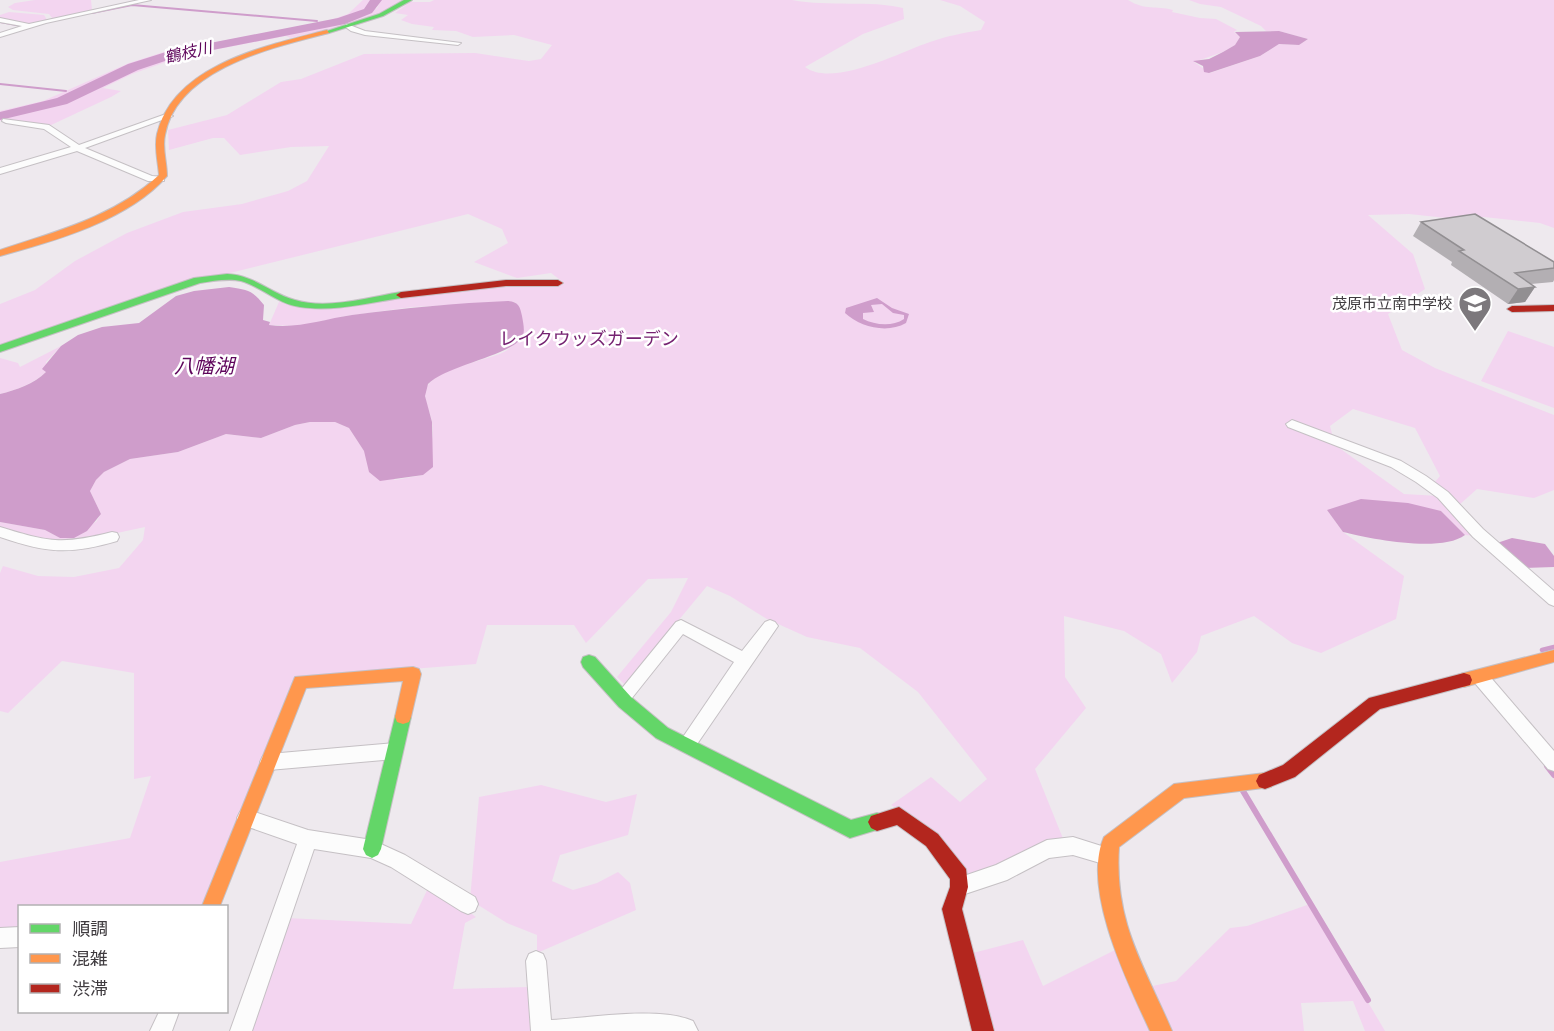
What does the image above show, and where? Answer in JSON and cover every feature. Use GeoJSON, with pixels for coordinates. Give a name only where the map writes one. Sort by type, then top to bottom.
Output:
{"type":"FeatureCollection","features":[{"type":"Feature","properties":{"kind":"street"},"geometry":{"type":"LineString","coordinates":[[0,35],[31,25],[148,0]]}},
{"type":"Feature","properties":{"kind":"street"},"geometry":{"type":"LineString","coordinates":[[0,253],[114,211],[149,191],[161,179],[164,158],[162,131],[181,97],[193,84],[238,59],[277,44],[376,18],[409,0]]}},
{"type":"Feature","properties":{"kind":"street"},"geometry":{"type":"LineString","coordinates":[[0,20],[31,25]]}},
{"type":"Feature","properties":{"kind":"street"},"geometry":{"type":"LineString","coordinates":[[347,26],[356,32],[401,36],[410,40],[458,43]]}},
{"type":"Feature","properties":{"kind":"street"},"geometry":{"type":"LineString","coordinates":[[0,171],[78,148],[169,116]]}},
{"type":"Feature","properties":{"kind":"street"},"geometry":{"type":"LineString","coordinates":[[6,121],[46,127],[78,148],[151,179],[161,179]]}},
{"type":"Feature","properties":{"kind":"street"},"geometry":{"type":"LineString","coordinates":[[0,349],[198,280],[213,278],[245,279],[300,304],[324,304],[506,283],[558,284]]}},
{"type":"Feature","properties":{"kind":"street"},"geometry":{"type":"LineString","coordinates":[[1512,309],[1554,308]]}},
{"type":"Feature","properties":{"kind":"street"},"geometry":{"type":"LineString","coordinates":[[1292,424],[1396,464],[1421,479],[1443,495],[1478,533],[1554,600]]}},
{"type":"Feature","properties":{"kind":"street"},"geometry":{"type":"LineString","coordinates":[[0,532],[44,547],[58,549],[111,537]]}},
{"type":"Feature","properties":{"kind":"street"},"geometry":{"type":"LineString","coordinates":[[622,698],[681,626],[744,660]]}},
{"type":"Feature","properties":{"kind":"street"},"geometry":{"type":"LineString","coordinates":[[687,745],[744,660],[770,626]]}},
{"type":"Feature","properties":{"kind":"street"},"geometry":{"type":"LineString","coordinates":[[1161,1031],[1132,970],[1108,904],[1107,856],[1110,843],[1180,790],[1270,780],[1289,771],[1316,752],[1375,703],[1554,656]]}},
{"type":"Feature","properties":{"kind":"street"},"geometry":{"type":"LineString","coordinates":[[589,662],[622,698],[662,733],[850,829],[899,816],[932,840],[959,876],[959,887],[952,909],[983,1031]]}},
{"type":"Feature","properties":{"kind":"street"},"geometry":{"type":"LineString","coordinates":[[211,905],[301,682],[412,674],[372,849]]}},
{"type":"Feature","properties":{"kind":"street"},"geometry":{"type":"LineString","coordinates":[[1480,676],[1554,763]]}},
{"type":"Feature","properties":{"kind":"street"},"geometry":{"type":"LineString","coordinates":[[269,762],[395,751]]}},
{"type":"Feature","properties":{"kind":"street"},"geometry":{"type":"LineString","coordinates":[[246,818],[308,838],[372,849],[398,861],[468,904]]}},
{"type":"Feature","properties":{"kind":"street"},"geometry":{"type":"LineString","coordinates":[[241,1031],[308,838]]}},
{"type":"Feature","properties":{"kind":"street"},"geometry":{"type":"LineString","coordinates":[[959,887],[1000,873],[1047,849],[1073,846],[1107,856]]}},
{"type":"Feature","properties":{"kind":"street"},"geometry":{"type":"LineString","coordinates":[[0,938],[18,937]]}},
{"type":"Feature","properties":{"kind":"street"},"geometry":{"type":"LineString","coordinates":[[536,961],[542,1031]]}},
{"type":"Feature","properties":{"kind":"street"},"geometry":{"type":"LineString","coordinates":[[161,1031],[168,1013]]}},
{"type":"Feature","properties":{"kind":"street"},"geometry":{"type":"LineString","coordinates":[[547,1031],[605,1029],[649,1024],[686,1028],[687,1031]]}},
{"type":"Feature","properties":{"kind":"green space"},"geometry":{"type":"Polygon","coordinates":[[[35,0],[91,0],[92,10],[53,19],[49,14],[13,10],[8,7],[15,3],[35,0]]]}},
{"type":"Feature","properties":{"kind":"green space"},"geometry":{"type":"Polygon","coordinates":[[[363,0],[375,0],[366,11],[348,18],[315,27],[175,53],[130,68],[63,100],[0,116],[0,111],[43,101],[129,63],[164,52],[327,21],[348,14],[363,0]]]}},
{"type":"Feature","properties":{"kind":"green space"},"geometry":{"type":"Polygon","coordinates":[[[381,0],[403,0],[378,15],[350,25],[291,38],[286,36],[183,56],[132,74],[103,88],[121,91],[49,126],[10,121],[11,119],[0,121],[0,118],[80,95],[128,71],[162,58],[351,21],[377,8],[381,0]]]}},
{"type":"Feature","properties":{"kind":"green space","name":"レイクウッズガーデン"},"geometry":{"type":"Polygon","coordinates":[[[434,0],[792,0],[877,4],[903,8],[904,19],[863,34],[805,67],[817,72],[832,73],[867,66],[930,42],[981,30],[985,22],[960,6],[940,0],[1128,0],[1145,7],[1216,19],[1237,30],[1234,32],[1240,37],[1235,45],[1223,52],[1194,62],[1210,73],[1260,56],[1279,44],[1299,45],[1308,39],[1279,31],[1266,31],[1261,26],[1221,7],[1189,0],[1554,0],[1554,228],[1540,223],[1484,217],[1456,219],[1409,214],[1368,215],[1413,254],[1425,289],[1388,314],[1402,350],[1435,368],[1554,415],[1554,490],[1534,498],[1477,489],[1458,506],[1434,483],[1440,476],[1415,428],[1353,409],[1330,426],[1335,445],[1404,494],[1439,496],[1477,536],[1465,535],[1441,511],[1327,510],[1343,532],[1404,576],[1396,619],[1321,653],[1292,643],[1254,616],[1201,636],[1197,652],[1172,683],[1161,654],[1124,631],[1064,616],[1065,677],[1086,708],[1035,769],[1064,841],[1002,869],[967,877],[930,827],[891,805],[931,777],[960,802],[987,779],[918,692],[860,648],[807,637],[767,619],[730,596],[707,586],[625,685],[617,677],[671,612],[688,578],[648,579],[586,643],[574,625],[487,625],[476,664],[295,678],[202,905],[18,905],[18,927],[0,928],[0,862],[130,838],[151,776],[134,779],[134,673],[62,661],[8,713],[0,711],[0,573],[3,566],[38,576],[74,577],[119,568],[143,540],[145,527],[61,545],[0,529],[0,522],[45,530],[60,538],[96,522],[101,514],[90,491],[104,472],[130,459],[178,452],[226,434],[261,438],[295,425],[310,422],[335,422],[349,428],[364,451],[395,480],[423,475],[433,435],[432,421],[425,397],[428,385],[446,372],[504,352],[522,338],[515,302],[412,307],[346,316],[299,326],[269,325],[279,302],[297,307],[511,285],[563,282],[551,273],[517,278],[474,262],[508,243],[502,229],[468,214],[222,275],[0,347],[0,304],[35,290],[75,261],[127,233],[183,212],[242,204],[288,191],[307,181],[329,146],[291,147],[240,155],[224,138],[213,138],[169,150],[168,130],[227,115],[281,82],[301,79],[364,54],[475,53],[529,61],[541,59],[552,45],[514,35],[473,37],[456,31],[432,30],[434,27],[401,20],[408,15],[395,13],[410,2],[434,0]]]}},
{"type":"Feature","properties":{"kind":"green space"},"geometry":{"type":"Polygon","coordinates":[[[9,12],[44,15],[47,20],[31,24],[0,19],[0,15],[9,12]]]}},
{"type":"Feature","properties":{"kind":"green space"},"geometry":{"type":"Polygon","coordinates":[[[1508,331],[1554,347],[1554,408],[1481,381],[1508,331]]]}},
{"type":"Feature","properties":{"kind":"green space"},"geometry":{"type":"Polygon","coordinates":[[[61,346],[46,362],[46,372],[36,380],[0,394],[0,358],[18,363],[20,367],[61,346]]]}},
{"type":"Feature","properties":{"kind":"green space"},"geometry":{"type":"Polygon","coordinates":[[[541,785],[606,802],[637,794],[628,835],[560,855],[552,881],[573,890],[597,883],[618,872],[630,883],[636,910],[537,953],[537,935],[507,923],[470,900],[479,797],[541,785]]]}},
{"type":"Feature","properties":{"kind":"green space"},"geometry":{"type":"Polygon","coordinates":[[[430,884],[476,917],[465,923],[453,989],[531,987],[536,1031],[248,1031],[286,918],[411,924],[430,884]]]}},
{"type":"Feature","properties":{"kind":"green space"},"geometry":{"type":"Polygon","coordinates":[[[1310,904],[1385,1031],[1365,1031],[1353,1001],[1301,1003],[1304,1031],[1169,1031],[1148,987],[1176,981],[1230,928],[1247,926],[1310,904]]]}},
{"type":"Feature","properties":{"kind":"green space"},"geometry":{"type":"Polygon","coordinates":[[[1023,940],[1043,986],[1117,949],[1156,1031],[992,1031],[973,953],[1023,940]]]}},
{"type":"Feature","properties":{"kind":"water"},"geometry":{"type":"Polygon","coordinates":[[[1279,31],[1308,39],[1299,45],[1279,44],[1260,56],[1209,73],[1204,72],[1203,66],[1193,61],[1209,59],[1235,45],[1240,37],[1235,32],[1279,31]]]}},
{"type":"Feature","properties":{"kind":"water","name":"八幡湖"},"geometry":{"type":"Polygon","coordinates":[[[229,287],[245,290],[256,296],[264,305],[263,320],[270,322],[269,325],[301,325],[391,310],[508,301],[515,302],[520,308],[524,333],[518,342],[508,348],[450,371],[428,384],[425,396],[432,422],[433,467],[423,475],[380,481],[369,472],[364,451],[349,428],[335,422],[310,422],[295,425],[261,438],[226,434],[178,452],[130,459],[104,472],[96,480],[90,491],[101,514],[87,531],[74,538],[60,538],[45,530],[0,522],[0,394],[36,380],[46,372],[42,369],[61,346],[78,335],[102,327],[139,323],[176,296],[194,291],[229,287]]]}},
{"type":"Feature","properties":{"kind":"water"},"geometry":{"type":"Polygon","coordinates":[[[877,298],[892,308],[909,314],[906,323],[891,328],[882,328],[858,322],[845,313],[846,308],[877,298]],[[882,304],[871,305],[874,312],[863,313],[863,319],[883,324],[904,319],[904,315],[893,313],[882,304]]]}},
{"type":"Feature","properties":{"kind":"water"},"geometry":{"type":"Polygon","coordinates":[[[1361,499],[1408,503],[1441,511],[1465,535],[1440,543],[1423,544],[1388,541],[1343,532],[1327,510],[1361,499]]]}},
{"type":"Feature","properties":{"kind":"water"},"geometry":{"type":"Polygon","coordinates":[[[1512,538],[1545,544],[1554,556],[1554,567],[1521,568],[1494,544],[1512,538]]]}},
{"type":"Feature","properties":{"kind":"building"},"geometry":{"type":"Polygon","coordinates":[[[1475,214],[1554,262],[1554,268],[1515,273],[1535,287],[1518,289],[1459,251],[1464,250],[1421,222],[1475,214]]]}},
{"type":"Feature","properties":{"kind":"waterway","name":"鶴枝川"},"geometry":{"type":"LineString","coordinates":[[0,116],[62,101],[133,67],[174,54],[341,21],[368,11],[376,0]]}},
{"type":"Feature","properties":{"kind":"waterway"},"geometry":{"type":"LineString","coordinates":[[92,13],[132,5],[317,21]]}},
{"type":"Feature","properties":{"kind":"waterway"},"geometry":{"type":"LineString","coordinates":[[0,22],[22,26]]}},
{"type":"Feature","properties":{"kind":"waterway"},"geometry":{"type":"LineString","coordinates":[[0,84],[66,91]]}},
{"type":"Feature","properties":{"kind":"waterway","name":"鶴枝川"},"geometry":{"type":"LineString","coordinates":[[78,92],[84,92]]}},
{"type":"Feature","properties":{"kind":"waterway"},"geometry":{"type":"LineString","coordinates":[[1542,650],[1554,647]]}},
{"type":"Feature","properties":{"kind":"waterway"},"geometry":{"type":"LineString","coordinates":[[1547,766],[1554,775]]}},
{"type":"Feature","properties":{"kind":"waterway"},"geometry":{"type":"LineString","coordinates":[[1243,791],[1368,1000]]}},
{"type":"Feature","properties":{"kind":"traffic: fast"},"geometry":{"type":"LineString","coordinates":[[327,32],[381,15],[409,0]]}},
{"type":"Feature","properties":{"kind":"traffic: fast"},"geometry":{"type":"LineString","coordinates":[[0,349],[209,278],[244,279],[285,300],[299,304],[336,304],[401,295]]}},
{"type":"Feature","properties":{"kind":"traffic: fast"},"geometry":{"type":"LineString","coordinates":[[589,662],[625,702],[662,733],[850,829],[877,822]]}},
{"type":"Feature","properties":{"kind":"traffic: fast"},"geometry":{"type":"LineString","coordinates":[[372,849],[403,717]]}},
{"type":"Feature","properties":{"kind":"traffic: slow"},"geometry":{"type":"LineString","coordinates":[[0,253],[87,224],[108,215],[147,191],[163,176],[161,135],[173,107],[189,88],[208,73],[254,52],[327,32]]}},
{"type":"Feature","properties":{"kind":"traffic: slow"},"geometry":{"type":"LineString","coordinates":[[1464,680],[1554,656]]}},
{"type":"Feature","properties":{"kind":"traffic: slow"},"geometry":{"type":"LineString","coordinates":[[211,905],[301,682],[413,674],[403,717]]}},
{"type":"Feature","properties":{"kind":"traffic: slow"},"geometry":{"type":"LineString","coordinates":[[1161,1031],[1129,963],[1114,917],[1108,869],[1110,843],[1180,790],[1265,781]]}},
{"type":"Feature","properties":{"kind":"traffic: jam"},"geometry":{"type":"LineString","coordinates":[[401,295],[506,283],[558,283]]}},
{"type":"Feature","properties":{"kind":"traffic: jam"},"geometry":{"type":"LineString","coordinates":[[1512,309],[1554,308]]}},
{"type":"Feature","properties":{"kind":"traffic: jam"},"geometry":{"type":"LineString","coordinates":[[1265,781],[1289,771],[1375,703],[1464,680]]}},
{"type":"Feature","properties":{"kind":"traffic: jam"},"geometry":{"type":"LineString","coordinates":[[877,822],[899,816],[932,840],[959,876],[959,887],[952,909],[983,1031]]}},
{"type":"Feature","properties":{"kind":"place","name":"茂原市立南中学校"},"geometry":{"type":"Point","coordinates":[1475,332]}}]}
